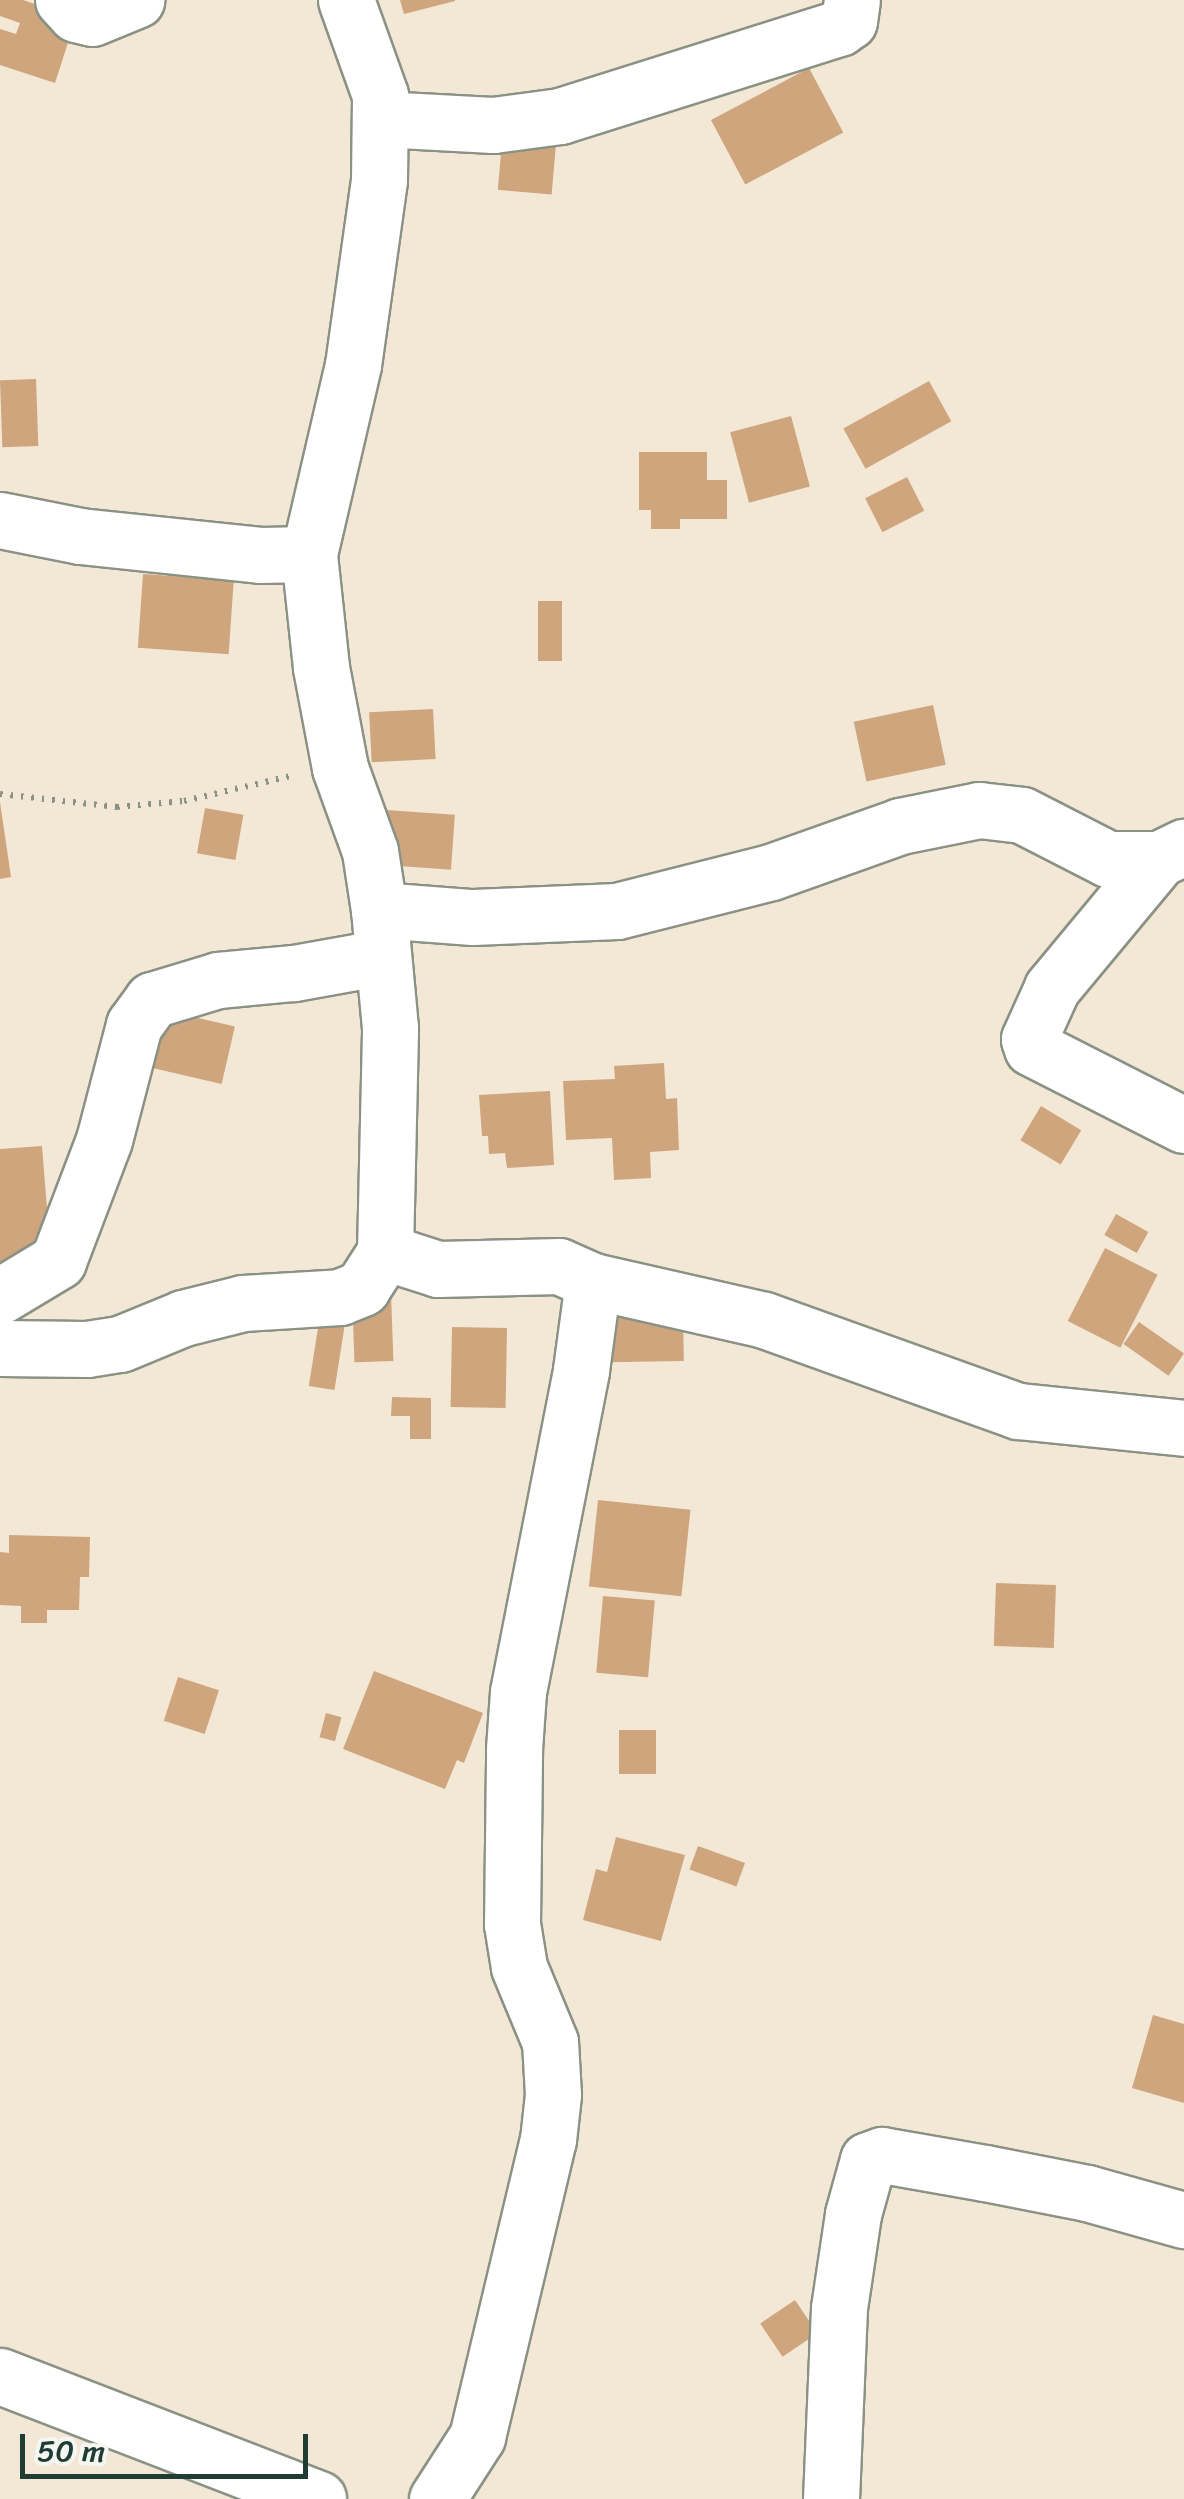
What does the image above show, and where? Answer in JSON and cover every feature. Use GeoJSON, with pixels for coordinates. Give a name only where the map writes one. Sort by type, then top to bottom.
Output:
{"type":"FeatureCollection","features":[{"type":"Feature","properties":{"kind":"street"},"geometry":{"type":"LineString","coordinates":[[64,0],[76,14],[92,18],[136,0]]}},
{"type":"Feature","properties":{"kind":"street"},"geometry":{"type":"LineString","coordinates":[[0,1348],[86,1349],[120,1344],[183,1318],[244,1303],[340,1297],[362,1288],[385,1252],[390,1062],[381,934],[370,851],[340,768],[320,667],[308,554],[353,364],[368,274],[381,119],[374,71],[346,0]]}},
{"type":"Feature","properties":{"kind":"street"},"geometry":{"type":"LineString","coordinates":[[381,119],[493,124],[560,116],[840,28],[849,21],[852,0]]}},
{"type":"Feature","properties":{"kind":"street"},"geometry":{"type":"LineString","coordinates":[[0,520],[80,536],[260,554],[308,554]]}},
{"type":"Feature","properties":{"kind":"street"},"geometry":{"type":"LineString","coordinates":[[0,1296],[58,1260],[104,1140],[134,1025],[152,1000],[381,934],[473,917],[617,911],[771,872],[900,826],[978,810],[1022,815],[1108,859],[1172,853]]}},
{"type":"Feature","properties":{"kind":"street"},"geometry":{"type":"LineString","coordinates":[[1172,853],[1052,988],[1029,1039],[1032,1048],[1184,1124]]}},
{"type":"Feature","properties":{"kind":"street"},"geometry":{"type":"LineString","coordinates":[[385,1252],[438,1270],[549,1265],[593,1281],[764,1320],[1018,1411],[1184,1428]]}},
{"type":"Feature","properties":{"kind":"street"},"geometry":{"type":"LineString","coordinates":[[436,2499],[477,2436],[533,2212],[554,2095],[550,2042],[519,1967],[512,1924],[514,1750],[518,1692],[581,1370],[593,1281]]}},
{"type":"Feature","properties":{"kind":"street"},"geometry":{"type":"LineString","coordinates":[[831,2499],[840,2308],[853,2214],[868,2160],[882,2156],[911,2159],[1088,2194],[1184,2220]]}},
{"type":"Feature","properties":{"kind":"street"},"geometry":{"type":"LineString","coordinates":[[0,2376],[317,2499]]}},
{"type":"Feature","properties":{"kind":"path"},"geometry":{"type":"LineString","coordinates":[[0,794],[117,806],[184,802],[340,768]]}},
{"type":"Feature","properties":{"kind":"building"},"geometry":{"type":"Polygon","coordinates":[[[0,0],[23,0],[76,18],[55,83],[0,65],[0,29],[16,34],[20,23],[0,16],[0,0]]]}},
{"type":"Feature","properties":{"kind":"building"},"geometry":{"type":"Polygon","coordinates":[[[400,0],[455,0],[455,1],[404,14],[400,0]]]}},
{"type":"Feature","properties":{"kind":"building"},"geometry":{"type":"Polygon","coordinates":[[[809,68],[843,132],[745,185],[711,120],[809,68]]]}},
{"type":"Feature","properties":{"kind":"building"},"geometry":{"type":"Polygon","coordinates":[[[502,142],[556,147],[552,195],[498,190],[502,142]]]}},
{"type":"Feature","properties":{"kind":"building"},"geometry":{"type":"Polygon","coordinates":[[[36,379],[38,446],[2,447],[0,380],[36,379]]]}},
{"type":"Feature","properties":{"kind":"building"},"geometry":{"type":"Polygon","coordinates":[[[929,381],[951,421],[866,469],[843,429],[929,381]]]}},
{"type":"Feature","properties":{"kind":"building"},"geometry":{"type":"Polygon","coordinates":[[[791,416],[810,487],[749,503],[730,432],[791,416]]]}},
{"type":"Feature","properties":{"kind":"building"},"geometry":{"type":"Polygon","coordinates":[[[639,452],[707,452],[707,480],[727,480],[727,519],[680,519],[680,529],[651,529],[651,510],[639,510],[639,452]]]}},
{"type":"Feature","properties":{"kind":"building"},"geometry":{"type":"Polygon","coordinates":[[[907,477],[924,511],[882,532],[865,498],[907,477]]]}},
{"type":"Feature","properties":{"kind":"building"},"geometry":{"type":"Polygon","coordinates":[[[143,574],[234,580],[229,654],[138,648],[143,574]]]}},
{"type":"Feature","properties":{"kind":"building"},"geometry":{"type":"Polygon","coordinates":[[[538,601],[562,601],[562,661],[538,661],[538,601]]]}},
{"type":"Feature","properties":{"kind":"building"},"geometry":{"type":"Polygon","coordinates":[[[933,705],[946,765],[866,782],[854,722],[933,705]]]}},
{"type":"Feature","properties":{"kind":"building"},"geometry":{"type":"Polygon","coordinates":[[[433,709],[436,759],[372,762],[369,712],[433,709]]]}},
{"type":"Feature","properties":{"kind":"building"},"geometry":{"type":"Polygon","coordinates":[[[0,802],[11,877],[0,879],[0,802]]]}},
{"type":"Feature","properties":{"kind":"building"},"geometry":{"type":"Polygon","coordinates":[[[205,808],[243,815],[235,860],[197,853],[205,808]]]}},
{"type":"Feature","properties":{"kind":"building"},"geometry":{"type":"Polygon","coordinates":[[[386,810],[455,815],[451,870],[382,865],[386,810]]]}},
{"type":"Feature","properties":{"kind":"building"},"geometry":{"type":"Polygon","coordinates":[[[155,1008],[235,1026],[222,1084],[142,1065],[155,1008]]]}},
{"type":"Feature","properties":{"kind":"building"},"geometry":{"type":"Polygon","coordinates":[[[664,1063],[666,1099],[677,1098],[679,1150],[650,1152],[651,1178],[614,1180],[612,1138],[566,1140],[563,1081],[615,1079],[614,1066],[664,1063]]]}},
{"type":"Feature","properties":{"kind":"building"},"geometry":{"type":"Polygon","coordinates":[[[550,1091],[554,1165],[507,1168],[505,1153],[489,1154],[488,1136],[482,1136],[479,1095],[550,1091]]]}},
{"type":"Feature","properties":{"kind":"building"},"geometry":{"type":"Polygon","coordinates":[[[1041,1106],[1081,1130],[1061,1164],[1020,1140],[1041,1106]]]}},
{"type":"Feature","properties":{"kind":"building"},"geometry":{"type":"Polygon","coordinates":[[[42,1146],[51,1259],[0,1263],[0,1149],[42,1146]]]}},
{"type":"Feature","properties":{"kind":"building"},"geometry":{"type":"Polygon","coordinates":[[[1116,1214],[1148,1232],[1137,1253],[1104,1235],[1116,1214]]]}},
{"type":"Feature","properties":{"kind":"building"},"geometry":{"type":"Polygon","coordinates":[[[1105,1248],[1158,1275],[1120,1348],[1068,1321],[1105,1248]]]}},
{"type":"Feature","properties":{"kind":"building"},"geometry":{"type":"Polygon","coordinates":[[[391,1292],[393,1361],[354,1362],[352,1293],[391,1292]]]}},
{"type":"Feature","properties":{"kind":"building"},"geometry":{"type":"Polygon","coordinates":[[[321,1309],[347,1313],[334,1390],[309,1386],[321,1309]]]}},
{"type":"Feature","properties":{"kind":"building"},"geometry":{"type":"Polygon","coordinates":[[[683,1316],[684,1361],[609,1362],[608,1317],[683,1316]]]}},
{"type":"Feature","properties":{"kind":"building"},"geometry":{"type":"Polygon","coordinates":[[[1139,1322],[1184,1354],[1169,1376],[1124,1344],[1139,1322]]]}},
{"type":"Feature","properties":{"kind":"building"},"geometry":{"type":"Polygon","coordinates":[[[452,1327],[507,1328],[506,1408],[451,1407],[452,1327]]]}},
{"type":"Feature","properties":{"kind":"building"},"geometry":{"type":"Polygon","coordinates":[[[392,1397],[431,1398],[431,1439],[410,1439],[410,1416],[391,1416],[392,1397]]]}},
{"type":"Feature","properties":{"kind":"building"},"geometry":{"type":"Polygon","coordinates":[[[598,1500],[690,1510],[681,1596],[589,1587],[598,1500]]]}},
{"type":"Feature","properties":{"kind":"building"},"geometry":{"type":"Polygon","coordinates":[[[9,1535],[90,1537],[89,1577],[80,1577],[79,1610],[47,1610],[47,1623],[21,1623],[21,1606],[0,1605],[0,1552],[9,1553],[9,1535]]]}},
{"type":"Feature","properties":{"kind":"building"},"geometry":{"type":"Polygon","coordinates":[[[996,1583],[1056,1585],[1054,1648],[994,1646],[996,1583]]]}},
{"type":"Feature","properties":{"kind":"building"},"geometry":{"type":"Polygon","coordinates":[[[603,1596],[655,1601],[648,1677],[596,1673],[603,1596]]]}},
{"type":"Feature","properties":{"kind":"building"},"geometry":{"type":"Polygon","coordinates":[[[374,1671],[483,1713],[464,1763],[457,1760],[445,1789],[343,1749],[374,1671]]]}},
{"type":"Feature","properties":{"kind":"building"},"geometry":{"type":"Polygon","coordinates":[[[178,1677],[219,1690],[205,1734],[164,1721],[178,1677]]]}},
{"type":"Feature","properties":{"kind":"building"},"geometry":{"type":"Polygon","coordinates":[[[326,1713],[341,1717],[335,1741],[320,1737],[326,1713]]]}},
{"type":"Feature","properties":{"kind":"building"},"geometry":{"type":"Polygon","coordinates":[[[619,1730],[656,1730],[656,1774],[619,1774],[619,1730]]]}},
{"type":"Feature","properties":{"kind":"building"},"geometry":{"type":"Polygon","coordinates":[[[616,1837],[685,1855],[661,1941],[583,1920],[596,1869],[607,1872],[616,1837]]]}},
{"type":"Feature","properties":{"kind":"building"},"geometry":{"type":"Polygon","coordinates":[[[698,1846],[745,1863],[736,1887],[689,1869],[698,1846]]]}},
{"type":"Feature","properties":{"kind":"building"},"geometry":{"type":"Polygon","coordinates":[[[1153,2015],[1184,2024],[1184,2103],[1132,2088],[1153,2015]]]}},
{"type":"Feature","properties":{"kind":"building"},"geometry":{"type":"Polygon","coordinates":[[[795,2300],[817,2333],[783,2357],[760,2323],[795,2300]]]}}]}
